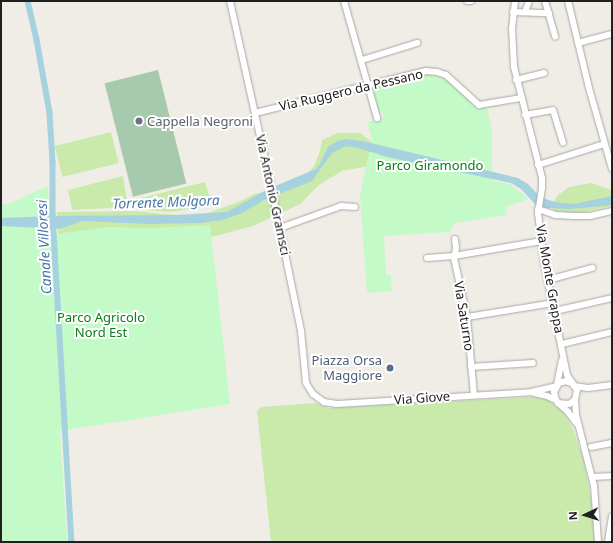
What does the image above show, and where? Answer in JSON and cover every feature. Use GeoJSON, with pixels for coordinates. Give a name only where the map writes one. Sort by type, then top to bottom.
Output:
{"type":"FeatureCollection","features":[{"type":"Feature","properties":{"kind":"street","name":"Via Antonio Gramsci"},"geometry":{"type":"LineString","coordinates":[[230,1],[280,228],[303,344],[306,383],[316,397]]}},
{"type":"Feature","properties":{"kind":"street"},"geometry":{"type":"LineString","coordinates":[[344,1],[362,60],[377,118]]}},
{"type":"Feature","properties":{"kind":"street","name":"Via Monte Grappa"},"geometry":{"type":"LineString","coordinates":[[515,1],[513,12],[512,51],[516,80],[542,183],[542,193],[538,209],[548,280],[567,375],[574,385]]}},
{"type":"Feature","properties":{"kind":"street"},"geometry":{"type":"LineString","coordinates":[[525,12],[529,1]]}},
{"type":"Feature","properties":{"kind":"street"},"geometry":{"type":"LineString","coordinates":[[546,1],[555,37]]}},
{"type":"Feature","properties":{"kind":"street"},"geometry":{"type":"LineString","coordinates":[[568,1],[604,144],[612,169]]}},
{"type":"Feature","properties":{"kind":"street"},"geometry":{"type":"LineString","coordinates":[[513,12],[549,13]]}},
{"type":"Feature","properties":{"kind":"street"},"geometry":{"type":"LineString","coordinates":[[578,43],[612,34]]}},
{"type":"Feature","properties":{"kind":"street"},"geometry":{"type":"LineString","coordinates":[[362,60],[417,43]]}},
{"type":"Feature","properties":{"kind":"street","name":"Via Ruggero da Pessano"},"geometry":{"type":"LineString","coordinates":[[255,113],[368,84],[433,71],[449,77],[479,105],[521,98]]}},
{"type":"Feature","properties":{"kind":"street"},"geometry":{"type":"LineString","coordinates":[[516,80],[544,73]]}},
{"type":"Feature","properties":{"kind":"street"},"geometry":{"type":"LineString","coordinates":[[525,115],[553,110],[563,142]]}},
{"type":"Feature","properties":{"kind":"street"},"geometry":{"type":"LineString","coordinates":[[538,165],[604,144]]}},
{"type":"Feature","properties":{"kind":"street"},"geometry":{"type":"LineString","coordinates":[[280,228],[341,206],[354,207]]}},
{"type":"Feature","properties":{"kind":"street"},"geometry":{"type":"LineString","coordinates":[[538,209],[555,215],[574,216],[590,216],[612,211]]}},
{"type":"Feature","properties":{"kind":"street","name":"Via Saturno"},"geometry":{"type":"LineString","coordinates":[[455,239],[456,248],[454,256],[467,317],[474,395]]}},
{"type":"Feature","properties":{"kind":"street"},"geometry":{"type":"LineString","coordinates":[[427,258],[454,256],[542,241]]}},
{"type":"Feature","properties":{"kind":"street"},"geometry":{"type":"LineString","coordinates":[[548,280],[592,268]]}},
{"type":"Feature","properties":{"kind":"street"},"geometry":{"type":"LineString","coordinates":[[554,311],[612,298]]}},
{"type":"Feature","properties":{"kind":"street"},"geometry":{"type":"LineString","coordinates":[[467,317],[553,303]]}},
{"type":"Feature","properties":{"kind":"street"},"geometry":{"type":"LineString","coordinates":[[562,347],[612,332]]}},
{"type":"Feature","properties":{"kind":"street","name":"Via Monte Grappa"},"geometry":{"type":"LineString","coordinates":[[557,386],[561,372],[562,347]]}},
{"type":"Feature","properties":{"kind":"street"},"geometry":{"type":"LineString","coordinates":[[471,367],[532,363]]}},
{"type":"Feature","properties":{"kind":"street"},"geometry":{"type":"LineString","coordinates":[[580,431],[570,414],[557,401],[554,392],[557,386],[566,381],[586,388],[612,385]]}},
{"type":"Feature","properties":{"kind":"street"},"geometry":{"type":"LineString","coordinates":[[574,385],[577,390],[576,412],[592,477],[596,501],[598,542]]}},
{"type":"Feature","properties":{"kind":"street","name":"Via Giove"},"geometry":{"type":"LineString","coordinates":[[316,397],[328,404],[337,404],[531,392],[557,386]]}},
{"type":"Feature","properties":{"kind":"street"},"geometry":{"type":"LineString","coordinates":[[557,401],[569,404],[576,398],[602,387]]}},
{"type":"Feature","properties":{"kind":"street","name":"Via Giove"},"geometry":{"type":"LineString","coordinates":[[531,392],[545,395],[557,401]]}},
{"type":"Feature","properties":{"kind":"street"},"geometry":{"type":"LineString","coordinates":[[591,447],[612,443]]}},
{"type":"Feature","properties":{"kind":"street"},"geometry":{"type":"LineString","coordinates":[[592,477],[612,476]]}},
{"type":"Feature","properties":{"kind":"street"},"geometry":{"type":"LineString","coordinates":[[608,542],[612,516]]}},
{"type":"Feature","properties":{"kind":"green space"},"geometry":{"type":"Polygon","coordinates":[[[158,70],[186,184],[133,197],[105,83],[158,70]]]}},
{"type":"Feature","properties":{"kind":"green space","name":"Parco Giramondo"},"geometry":{"type":"Polygon","coordinates":[[[426,74],[442,76],[452,83],[476,107],[487,108],[492,129],[492,181],[510,184],[529,199],[507,206],[506,215],[455,223],[450,232],[384,236],[386,274],[391,275],[392,291],[367,293],[360,195],[372,140],[367,122],[384,118],[382,111],[378,111],[371,87],[426,74]]]}},
{"type":"Feature","properties":{"kind":"green space"},"geometry":{"type":"Polygon","coordinates":[[[111,132],[119,163],[62,177],[55,146],[111,132]]]}},
{"type":"Feature","properties":{"kind":"green space"},"geometry":{"type":"Polygon","coordinates":[[[338,133],[360,133],[375,144],[369,166],[342,171],[319,185],[300,204],[253,226],[204,239],[58,236],[57,212],[134,211],[187,216],[202,215],[241,201],[254,194],[281,191],[304,177],[314,166],[320,151],[322,140],[338,133]]]}},
{"type":"Feature","properties":{"kind":"green space"},"geometry":{"type":"Polygon","coordinates":[[[123,176],[128,207],[72,210],[68,190],[123,176]]]}},
{"type":"Feature","properties":{"kind":"green space"},"geometry":{"type":"Polygon","coordinates":[[[205,182],[212,206],[171,212],[143,210],[141,198],[205,182]]]}},
{"type":"Feature","properties":{"kind":"green space"},"geometry":{"type":"Polygon","coordinates":[[[591,183],[612,190],[612,206],[579,213],[556,211],[551,207],[557,196],[569,187],[591,183]]]}},
{"type":"Feature","properties":{"kind":"green space","name":"Parco Agricolo Nord Est"},"geometry":{"type":"Polygon","coordinates":[[[48,186],[50,235],[105,227],[149,228],[210,225],[230,404],[60,431],[67,542],[1,542],[1,203],[6,205],[48,186]]]}},
{"type":"Feature","properties":{"kind":"green space"},"geometry":{"type":"Polygon","coordinates":[[[533,397],[548,400],[564,413],[572,427],[583,458],[593,509],[594,542],[271,542],[257,411],[261,407],[316,403],[329,408],[533,397]]]}},
{"type":"Feature","properties":{"kind":"water","name":"Torrente Molgora"},"geometry":{"type":"Polygon","coordinates":[[[345,139],[362,141],[518,178],[528,184],[540,197],[555,202],[574,204],[612,196],[612,205],[570,209],[546,208],[535,204],[521,189],[511,183],[387,157],[346,146],[332,153],[312,181],[264,200],[242,213],[223,220],[200,223],[149,224],[82,221],[63,228],[47,230],[40,228],[1,226],[1,218],[175,215],[227,212],[268,189],[316,169],[328,147],[345,139]]]}},
{"type":"Feature","properties":{"kind":"waterway","name":"Canale Villoresi"},"geometry":{"type":"LineString","coordinates":[[28,1],[37,40],[50,113],[53,162],[53,215],[72,542]]}},
{"type":"Feature","properties":{"kind":"place","name":"Cappella Negroni"},"geometry":{"type":"Point","coordinates":[139,121]}},
{"type":"Feature","properties":{"kind":"place","name":"Piazza Orsa Maggiore"},"geometry":{"type":"Point","coordinates":[390,368]}}]}
